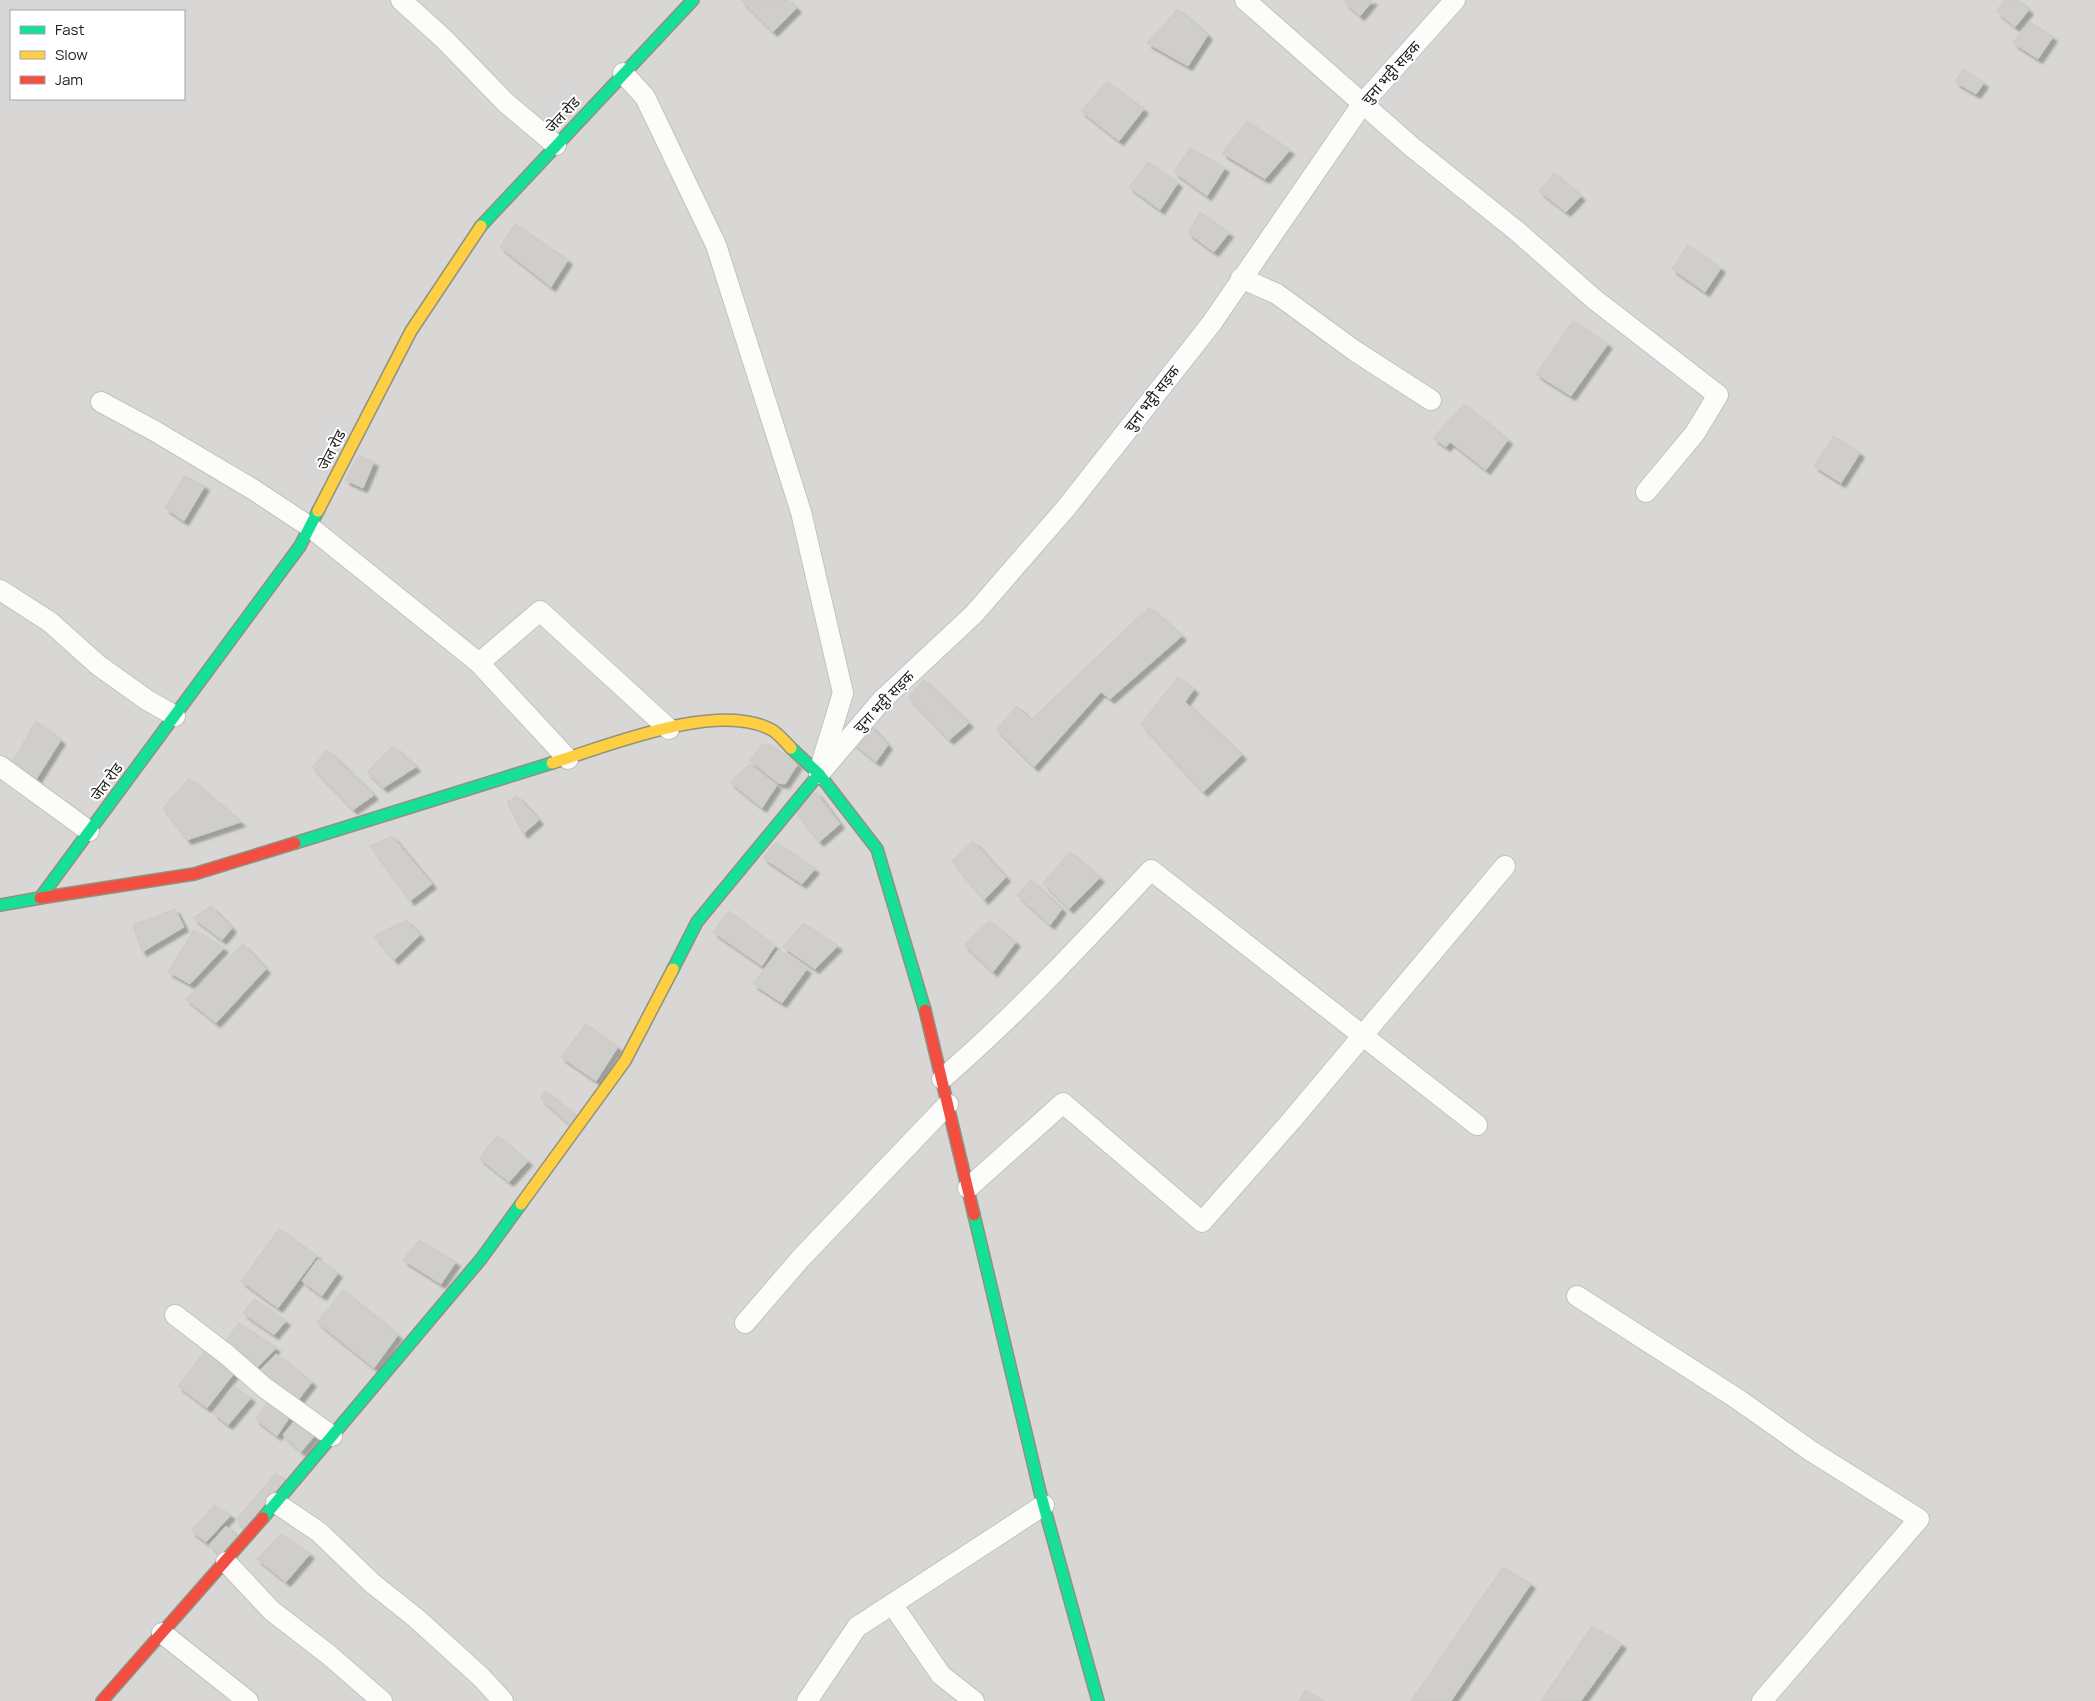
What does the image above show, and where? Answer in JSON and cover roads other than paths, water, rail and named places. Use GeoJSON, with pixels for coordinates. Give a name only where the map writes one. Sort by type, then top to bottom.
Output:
{"type":"FeatureCollection","features":[{"type":"Feature","properties":{"kind":"street"},"geometry":{"type":"LineString","coordinates":[[401,0],[444,39],[506,103],[556,145]]}},
{"type":"Feature","properties":{"kind":"street","name":"जेल रोड"},"geometry":{"type":"LineString","coordinates":[[40,898],[300,546],[410,331],[482,222],[693,0]]}},
{"type":"Feature","properties":{"kind":"street"},"geometry":{"type":"LineString","coordinates":[[1245,0],[1412,147],[1518,232],[1594,299],[1663,350],[1718,395],[1696,433],[1646,492]]}},
{"type":"Feature","properties":{"kind":"street","name":"चुना भट्ठी सड़क"},"geometry":{"type":"LineString","coordinates":[[819,774],[882,700],[974,614],[1066,508],[1211,324],[1363,102],[1455,0]]}},
{"type":"Feature","properties":{"kind":"street"},"geometry":{"type":"LineString","coordinates":[[102,1701],[226,1562],[481,1259],[625,1061],[697,922],[819,774],[844,693],[801,512],[716,245],[645,97],[623,73]]}},
{"type":"Feature","properties":{"kind":"street"},"geometry":{"type":"LineString","coordinates":[[1242,278],[1277,294],[1355,351],[1431,400]]}},
{"type":"Feature","properties":{"kind":"street"},"geometry":{"type":"LineString","coordinates":[[101,402],[238,480],[310,527],[479,663],[568,759]]}},
{"type":"Feature","properties":{"kind":"street"},"geometry":{"type":"LineString","coordinates":[[0,590],[50,622],[98,665],[147,700],[175,716]]}},
{"type":"Feature","properties":{"kind":"street"},"geometry":{"type":"LineString","coordinates":[[479,663],[540,611],[669,729]]}},
{"type":"Feature","properties":{"kind":"street"},"geometry":{"type":"LineString","coordinates":[[0,905],[194,874],[568,759],[699,721],[741,720],[772,730],[819,774],[877,849],[921,992],[1044,1505],[1094,1699]]}},
{"type":"Feature","properties":{"kind":"street"},"geometry":{"type":"LineString","coordinates":[[0,766],[89,831]]}},
{"type":"Feature","properties":{"kind":"street"},"geometry":{"type":"LineString","coordinates":[[968,1188],[1063,1103],[1202,1222],[1291,1121],[1505,866]]}},
{"type":"Feature","properties":{"kind":"street"},"geometry":{"type":"LineString","coordinates":[[942,1079],[980,1046],[1055,972],[1152,870],[1477,1125]]}},
{"type":"Feature","properties":{"kind":"street"},"geometry":{"type":"LineString","coordinates":[[745,1323],[801,1258],[948,1104]]}},
{"type":"Feature","properties":{"kind":"street"},"geometry":{"type":"LineString","coordinates":[[1577,1296],[1736,1398],[1826,1461],[1919,1519],[1762,1701]]}},
{"type":"Feature","properties":{"kind":"street"},"geometry":{"type":"LineString","coordinates":[[175,1315],[226,1354],[265,1388],[332,1436]]}},
{"type":"Feature","properties":{"kind":"street"},"geometry":{"type":"LineString","coordinates":[[276,1503],[319,1532],[372,1583],[430,1631],[481,1677],[503,1701]]}},
{"type":"Feature","properties":{"kind":"street"},"geometry":{"type":"LineString","coordinates":[[808,1701],[857,1627],[1044,1505]]}},
{"type":"Feature","properties":{"kind":"street"},"geometry":{"type":"LineString","coordinates":[[226,1562],[272,1611],[330,1655],[382,1701]]}},
{"type":"Feature","properties":{"kind":"street"},"geometry":{"type":"LineString","coordinates":[[892,1604],[941,1674],[974,1701]]}},
{"type":"Feature","properties":{"kind":"street"},"geometry":{"type":"LineString","coordinates":[[162,1633],[248,1701]]}}]}
